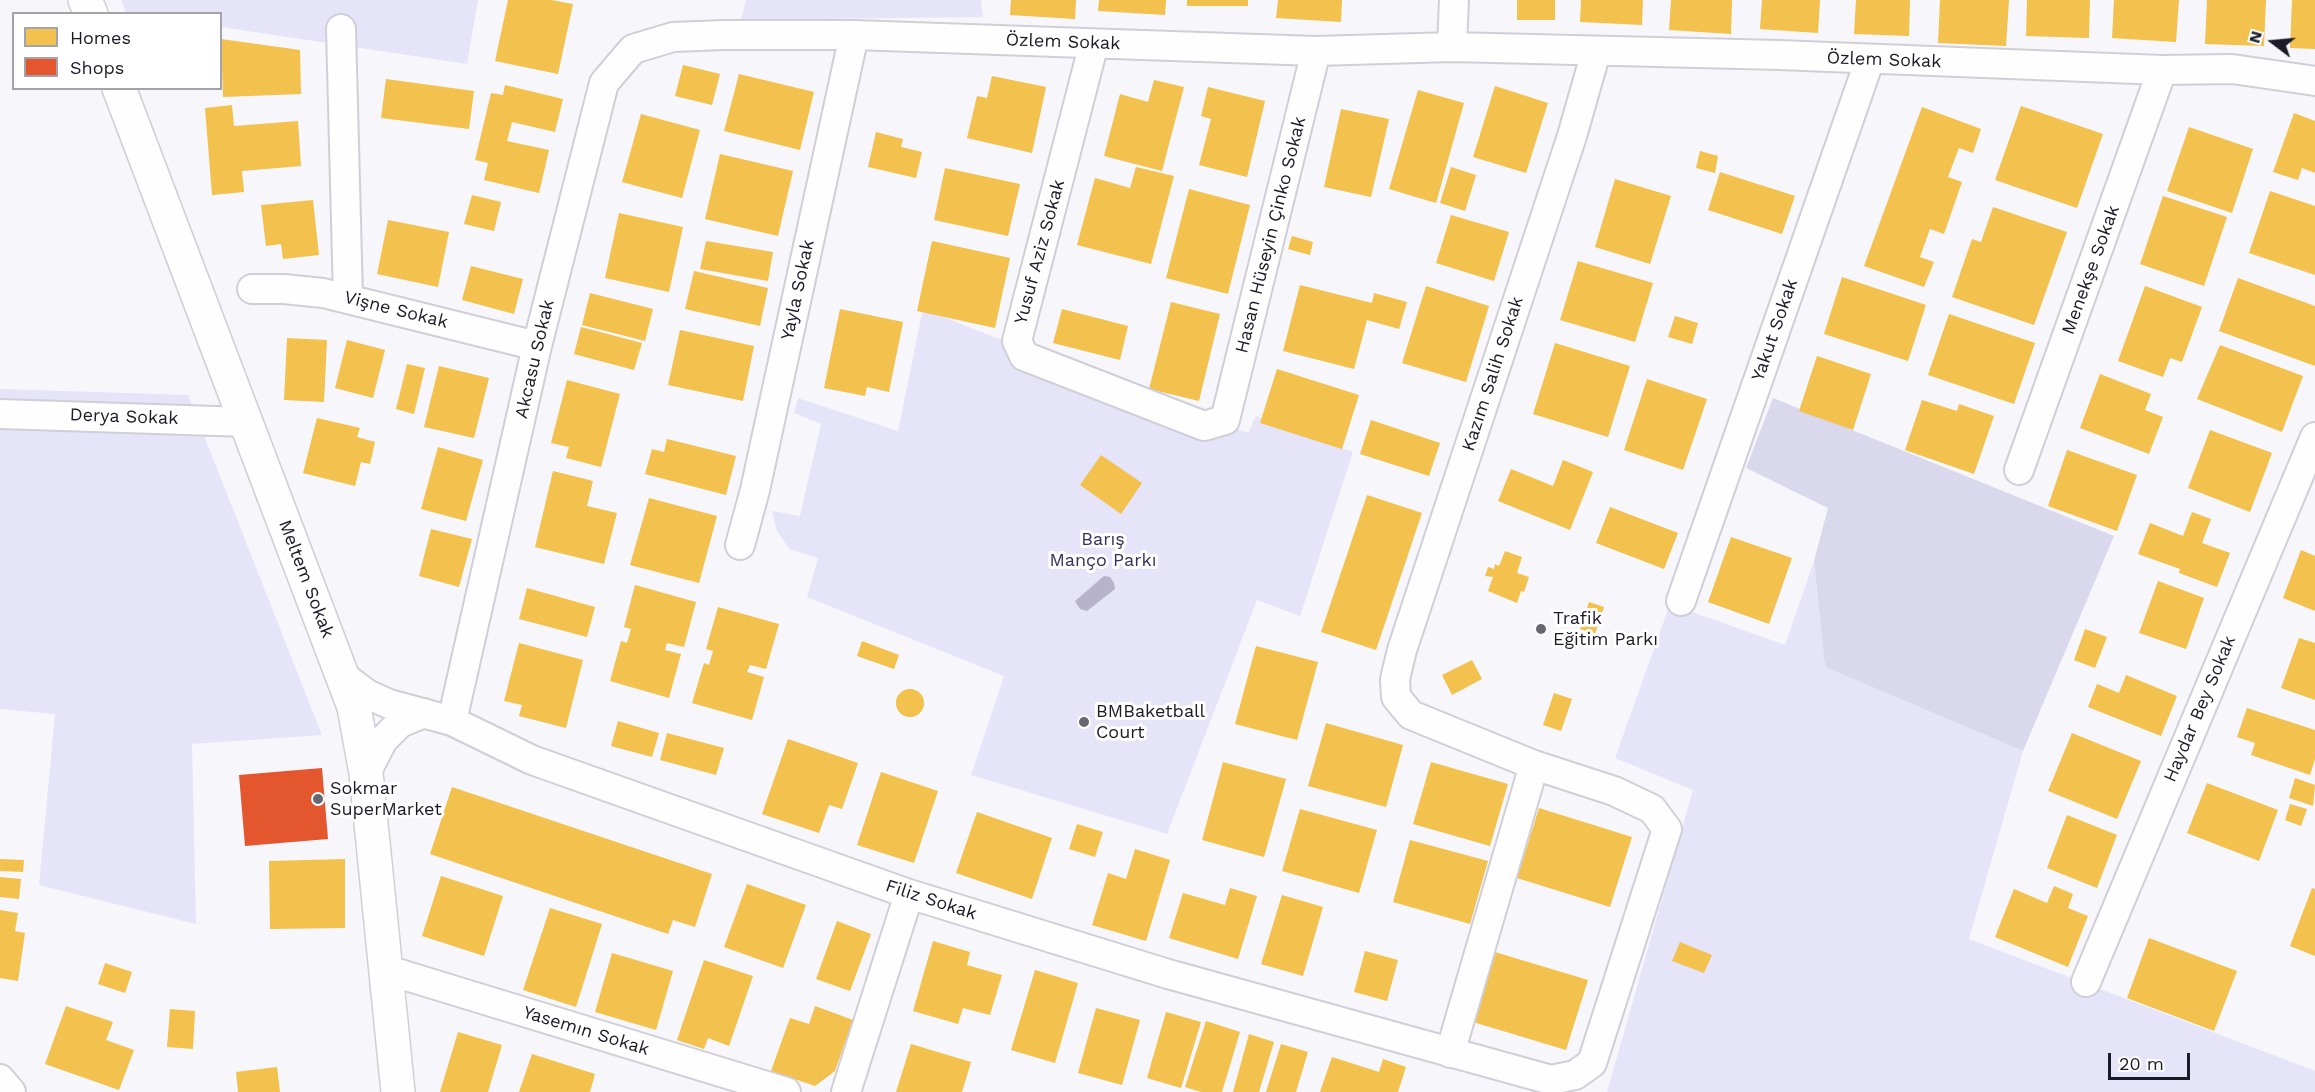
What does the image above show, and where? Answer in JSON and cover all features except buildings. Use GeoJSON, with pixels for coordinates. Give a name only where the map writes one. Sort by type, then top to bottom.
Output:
{"type":"FeatureCollection","features":[{"type":"Feature","properties":{"kind":"main road","name":"Meltem Sokak"},"geometry":{"type":"LineString","coordinates":[[120,90],[354,707],[366,773],[398,1092]]}},
{"type":"Feature","properties":{"kind":"street"},"geometry":{"type":"LineString","coordinates":[[1452,47],[1454,0]]}},
{"type":"Feature","properties":{"kind":"street"},"geometry":{"type":"LineString","coordinates":[[341,28],[348,298]]}},
{"type":"Feature","properties":{"kind":"street","name":"Özlem Sokak"},"geometry":{"type":"LineString","coordinates":[[673,37],[854,35],[1316,51],[1452,47],[1779,55],[2162,70],[2232,69],[2315,81]]}},
{"type":"Feature","properties":{"kind":"street","name":"Yayla Sokak"},"geometry":{"type":"LineString","coordinates":[[740,545],[755,490],[854,35]]}},
{"type":"Feature","properties":{"kind":"street","name":"Akcasu Sokak"},"geometry":{"type":"LineString","coordinates":[[453,721],[537,346],[604,83],[633,49],[673,37]]}},
{"type":"Feature","properties":{"kind":"street","name":"Yusuf Aziz Sokak"},"geometry":{"type":"LineString","coordinates":[[1094,43],[1017,341],[1024,356],[1204,426],[1225,420]]}},
{"type":"Feature","properties":{"kind":"street","name":"Hasan Hüseyin Çinko Sokak"},"geometry":{"type":"LineString","coordinates":[[1225,420],[1316,51]]}},
{"type":"Feature","properties":{"kind":"street","name":"Kazım Salih Sokak"},"geometry":{"type":"LineString","coordinates":[[1534,765],[1411,715],[1396,697],[1395,679],[1402,650],[1572,136],[1596,52]]}},
{"type":"Feature","properties":{"kind":"street","name":"Yakut Sokak"},"geometry":{"type":"LineString","coordinates":[[1681,601],[1870,59]]}},
{"type":"Feature","properties":{"kind":"street","name":"Menekşe Sokak"},"geometry":{"type":"LineString","coordinates":[[2019,470],[2162,70]]}},
{"type":"Feature","properties":{"kind":"street","name":"Vişne Sokak"},"geometry":{"type":"LineString","coordinates":[[252,290],[284,289],[323,292],[537,346]]}},
{"type":"Feature","properties":{"kind":"street","name":"Derya Sokak"},"geometry":{"type":"LineString","coordinates":[[0,414],[247,422]]}},
{"type":"Feature","properties":{"kind":"street","name":"Haydar Bey Sokak"},"geometry":{"type":"LineString","coordinates":[[2086,982],[2315,437]]}},
{"type":"Feature","properties":{"kind":"street","name":"Filiz Sokak"},"geometry":{"type":"LineString","coordinates":[[343,676],[367,694],[389,704],[453,721],[532,760],[909,894],[1168,974],[1551,1080],[1575,1075],[1592,1063],[1667,829],[1652,809],[1614,791],[1534,765]]}},
{"type":"Feature","properties":{"kind":"street"},"geometry":{"type":"LineString","coordinates":[[366,773],[383,740],[400,723],[424,713]]}},
{"type":"Feature","properties":{"kind":"street"},"geometry":{"type":"LineString","coordinates":[[1450,1053],[1534,765]]}},
{"type":"Feature","properties":{"kind":"street"},"geometry":{"type":"LineString","coordinates":[[846,1092],[909,894]]}},
{"type":"Feature","properties":{"kind":"street","name":"Yasemın Sokak"},"geometry":{"type":"LineString","coordinates":[[387,970],[786,1092]]}},
{"type":"Feature","properties":{"kind":"street"},"geometry":{"type":"LineString","coordinates":[[0,1079],[11,1092]]}},
{"type":"Feature","properties":{"kind":"green space"},"geometry":{"type":"Polygon","coordinates":[[[121,0],[478,0],[467,64],[222,27],[222,12],[126,12],[121,0]]]}},
{"type":"Feature","properties":{"kind":"green space"},"geometry":{"type":"Polygon","coordinates":[[[746,0],[981,0],[983,17],[741,20],[746,0]]]}},
{"type":"Feature","properties":{"kind":"green space","name":"Barış Manço Parkı"},"geometry":{"type":"Polygon","coordinates":[[[923,309],[1134,392],[1248,433],[1256,416],[1353,452],[1300,616],[1257,600],[1167,834],[971,775],[1004,676],[807,597],[818,558],[789,549],[776,529],[772,511],[800,516],[821,424],[794,413],[798,398],[898,431],[923,309]]]}},
{"type":"Feature","properties":{"kind":"green space"},"geometry":{"type":"Polygon","coordinates":[[[0,389],[188,395],[322,735],[192,744],[196,924],[39,885],[55,714],[0,709],[0,389]]]}},
{"type":"Feature","properties":{"kind":"green space"},"geometry":{"type":"Polygon","coordinates":[[[1814,561],[1825,667],[2023,751],[1969,939],[2315,1071],[2315,1092],[1607,1092],[1693,790],[1615,758],[1670,604],[1785,645],[1814,561]]]}},
{"type":"Feature","properties":{"kind":"shaded area"},"geometry":{"type":"Polygon","coordinates":[[[1773,398],[2114,536],[2023,751],[1825,667],[1814,561],[1828,508],[1746,468],[1773,398]]]}},
{"type":"Feature","properties":{"kind":"shaded area"},"geometry":{"type":"Polygon","coordinates":[[[1104,576],[1110,577],[1115,589],[1087,611],[1080,609],[1075,601],[1104,576]]]}},
{"type":"Feature","properties":{"kind":"place","name":"Trafik Eğitim Parkı"},"geometry":{"type":"Point","coordinates":[1541,629]}},
{"type":"Feature","properties":{"kind":"place","name":"BMBaketball Court"},"geometry":{"type":"Point","coordinates":[1084,722]}},
{"type":"Feature","properties":{"kind":"place","name":"Sokmar SuperMarket"},"geometry":{"type":"Point","coordinates":[318,799]}}]}
